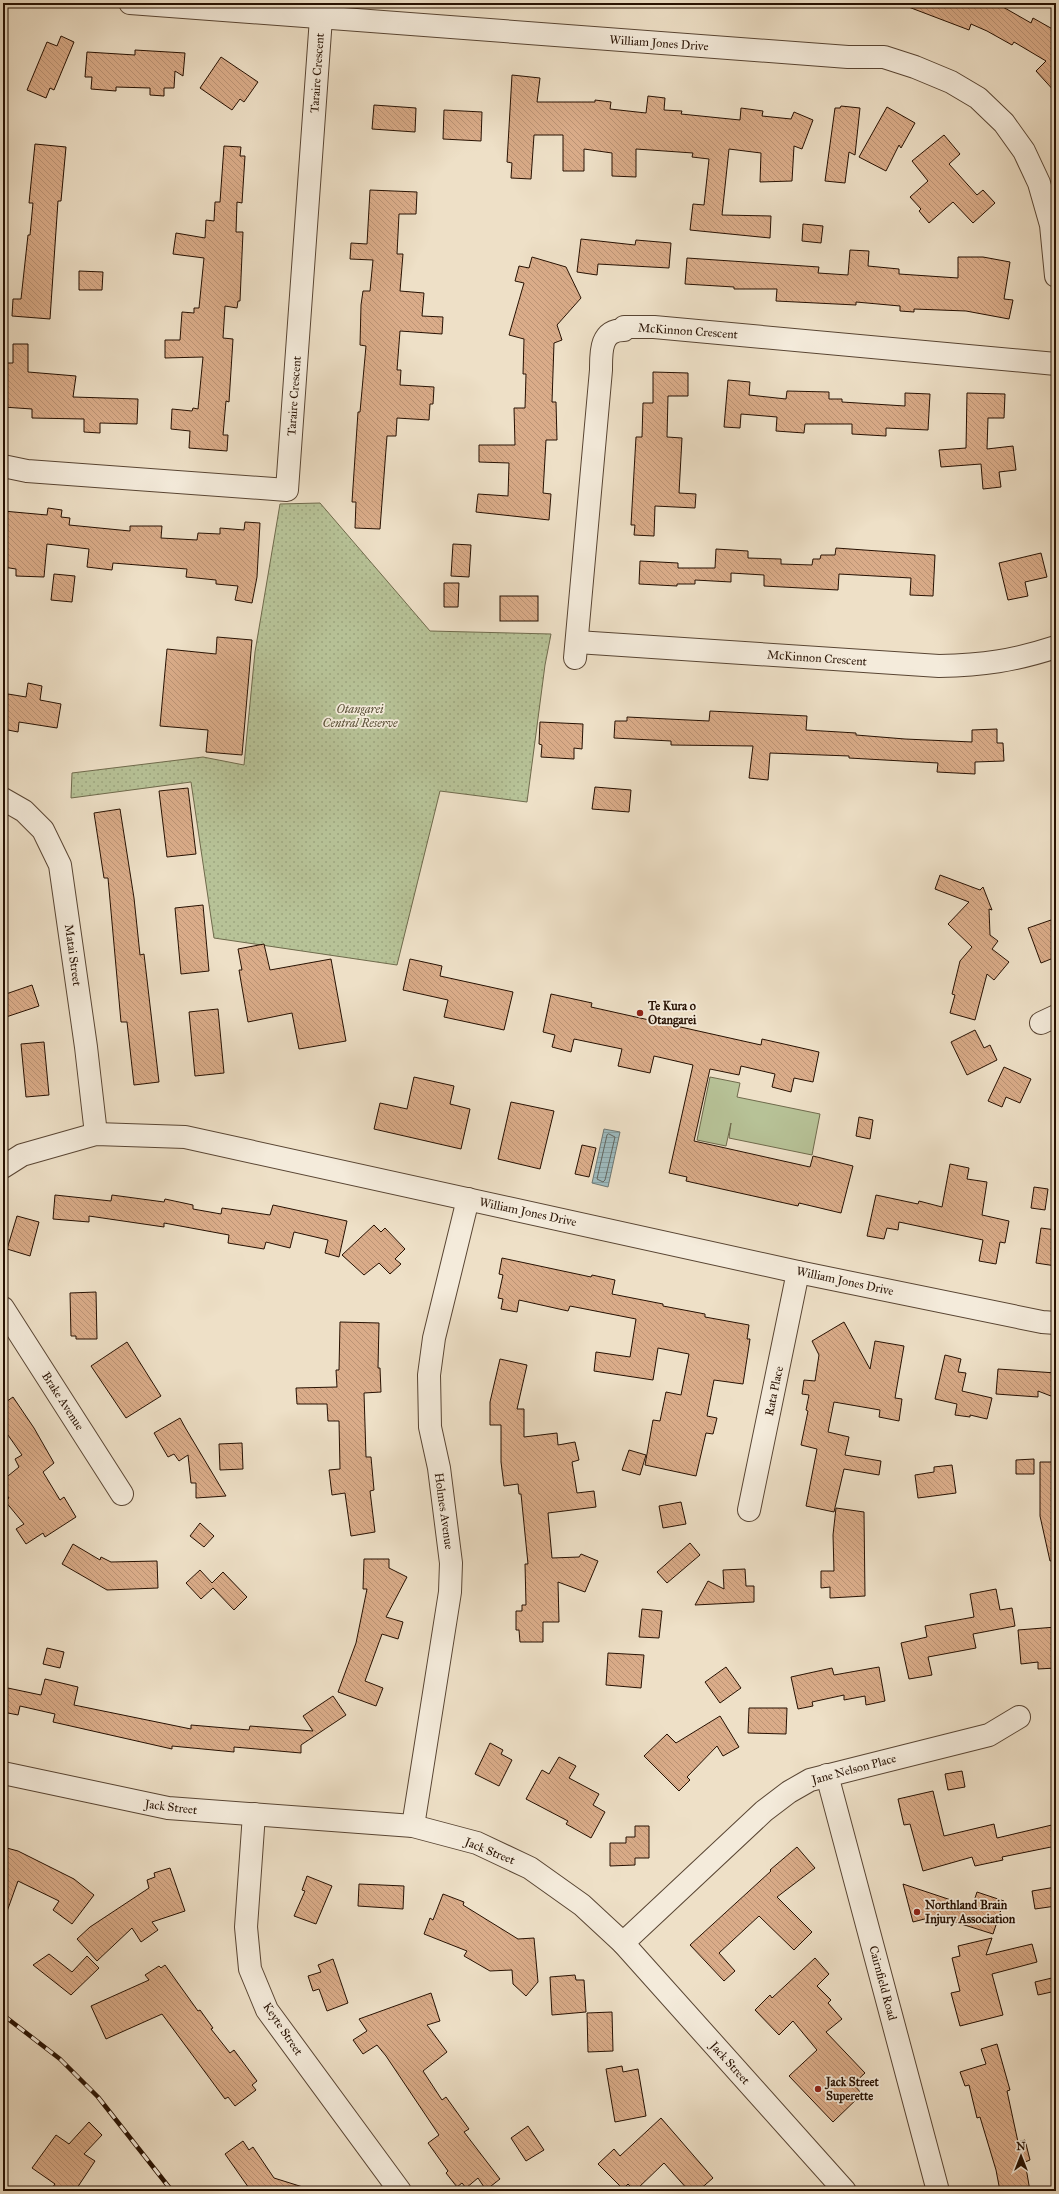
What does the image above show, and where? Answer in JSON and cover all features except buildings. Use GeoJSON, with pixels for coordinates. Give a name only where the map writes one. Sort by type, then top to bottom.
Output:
{"type":"FeatureCollection","features":[{"type":"Feature","properties":{"kind":"street","name":"William Jones Drive"},"geometry":{"type":"LineString","coordinates":[[130,3],[848,57],[884,57],[915,67],[951,82],[978,98],[1004,123],[1024,151],[1039,183],[1052,225],[1056,276]]}},
{"type":"Feature","properties":{"kind":"street","name":"Taraire Crescent"},"geometry":{"type":"LineString","coordinates":[[3,466],[27,471],[287,490],[321,18]]}},
{"type":"Feature","properties":{"kind":"street","name":"McKinnon Crescent"},"geometry":{"type":"LineString","coordinates":[[1056,364],[654,327],[624,327],[624,330],[616,330],[604,340],[601,346],[601,370],[576,650],[938,666],[979,665],[1020,659],[1056,647]]}},
{"type":"Feature","properties":{"kind":"street","name":"Matai Street"},"geometry":{"type":"LineString","coordinates":[[3,800],[24,811],[43,830],[60,865],[96,1134]]}},
{"type":"Feature","properties":{"kind":"street","name":"William Jones Drive"},"geometry":{"type":"LineString","coordinates":[[3,1167],[22,1155],[96,1134],[185,1137],[798,1272],[1042,1322],[1056,1323]]}},
{"type":"Feature","properties":{"kind":"street","name":"Holmes Avenue"},"geometry":{"type":"LineString","coordinates":[[413,1826],[450,1592],[451,1563],[439,1468],[430,1427],[428,1375],[434,1338],[468,1199]]}},
{"type":"Feature","properties":{"kind":"street","name":"Rata Place"},"geometry":{"type":"LineString","coordinates":[[749,1510],[798,1272]]}},
{"type":"Feature","properties":{"kind":"street","name":"Brake Avenue"},"geometry":{"type":"LineString","coordinates":[[3,1308],[122,1494]]}},
{"type":"Feature","properties":{"kind":"street","name":"Jane Nelson Place"},"geometry":{"type":"LineString","coordinates":[[623,1943],[764,1811],[810,1780],[989,1735],[1019,1717]]}},
{"type":"Feature","properties":{"kind":"street","name":"Jack Street"},"geometry":{"type":"LineString","coordinates":[[3,1773],[168,1808],[413,1826],[477,1844],[530,1868],[582,1904],[623,1943],[845,2191]]}},
{"type":"Feature","properties":{"kind":"street","name":"Cairnfield Road"},"geometry":{"type":"LineString","coordinates":[[827,1775],[938,2191]]}},
{"type":"Feature","properties":{"kind":"street","name":"Keyte Street"},"geometry":{"type":"LineString","coordinates":[[254,1814],[246,1927],[250,1969],[267,2010],[400,2191]]}},
{"type":"Feature","properties":{"kind":"green space","name":"Otangarei Central Reserve"},"geometry":{"type":"Polygon","coordinates":[[[320,503],[430,631],[551,634],[545,665],[527,802],[440,791],[397,965],[214,938],[191,782],[71,798],[72,773],[203,757],[244,765],[255,652],[280,504],[320,503]]]}},
{"type":"Feature","properties":{"kind":"green space"},"geometry":{"type":"Polygon","coordinates":[[[710,1077],[740,1083],[737,1097],[820,1114],[812,1155],[729,1138],[731,1123],[726,1146],[697,1140],[710,1077]]]}},
{"type":"Feature","properties":{"kind":"water"},"geometry":{"type":"Polygon","coordinates":[[[604,1129],[620,1132],[608,1187],[592,1183],[604,1129]]]}},
{"type":"Feature","properties":{"kind":"railway"},"geometry":{"type":"LineString","coordinates":[[3,2015],[60,2059],[98,2097],[172,2191]]}},
{"type":"Feature","properties":{"kind":"place","name":"Te Kura o Otangarei"},"geometry":{"type":"Point","coordinates":[640,1013]}},
{"type":"Feature","properties":{"kind":"place","name":"Northland Brain Injury Association"},"geometry":{"type":"Point","coordinates":[917,1912]}},
{"type":"Feature","properties":{"kind":"place","name":"Jack Street Superette"},"geometry":{"type":"Point","coordinates":[818,2089]}}]}
